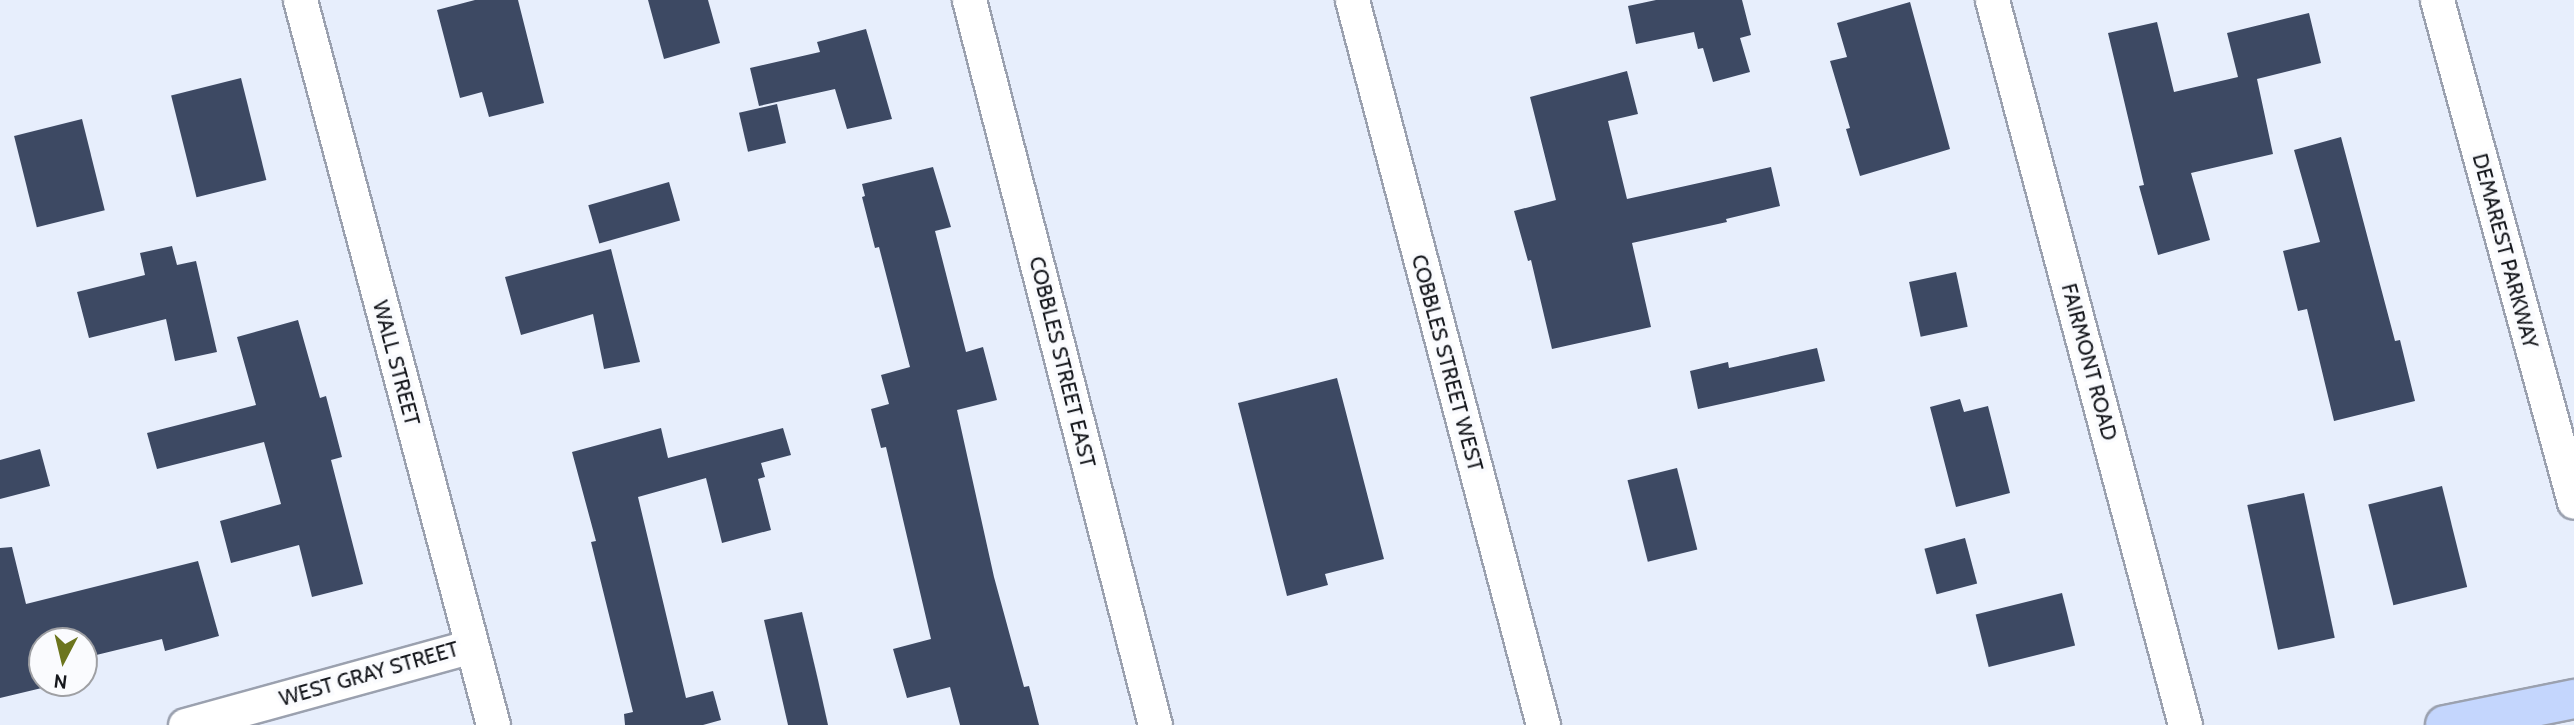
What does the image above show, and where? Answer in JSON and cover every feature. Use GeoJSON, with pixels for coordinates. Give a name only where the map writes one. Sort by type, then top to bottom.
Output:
{"type":"FeatureCollection","features":[{"type":"Feature","properties":{"kind":"main road"},"geometry":{"type":"LineString","coordinates":[[2445,725],[2574,699]]}},
{"type":"Feature","properties":{"kind":"street","name":"WALL STREET"},"geometry":{"type":"LineString","coordinates":[[300,0],[493,725]]}},
{"type":"Feature","properties":{"kind":"street","name":"COBBLES STREET EAST"},"geometry":{"type":"LineString","coordinates":[[969,0],[1155,725]]}},
{"type":"Feature","properties":{"kind":"street","name":"COBBLES STREET WEST"},"geometry":{"type":"LineString","coordinates":[[1352,0],[1543,725]]}},
{"type":"Feature","properties":{"kind":"street","name":"FAIRMONT ROAD"},"geometry":{"type":"LineString","coordinates":[[1992,0],[2185,725]]}},
{"type":"Feature","properties":{"kind":"street","name":"DEMAREST PARKWAY"},"geometry":{"type":"LineString","coordinates":[[2437,0],[2574,502]]}},
{"type":"Feature","properties":{"kind":"street","name":"WEST GRAY STREET"},"geometry":{"type":"LineString","coordinates":[[185,725],[471,646]]}},
{"type":"Feature","properties":{"kind":"building"},"geometry":{"type":"Polygon","coordinates":[[[475,0],[518,0],[544,103],[489,117],[482,92],[460,98],[437,10],[475,0]]]}},
{"type":"Feature","properties":{"kind":"building"},"geometry":{"type":"Polygon","coordinates":[[[648,0],[708,0],[720,43],[664,59],[648,0]]]}},
{"type":"Feature","properties":{"kind":"building"},"geometry":{"type":"Polygon","coordinates":[[[1656,0],[1742,0],[1751,35],[1740,38],[1750,72],[1713,82],[1703,48],[1698,49],[1694,32],[1636,44],[1628,6],[1656,0]]]}},
{"type":"Feature","properties":{"kind":"building"},"geometry":{"type":"Polygon","coordinates":[[[1910,2],[1950,149],[1860,176],[1846,129],[1850,128],[1830,61],[1847,57],[1837,23],[1910,2]]]}},
{"type":"Feature","properties":{"kind":"building"},"geometry":{"type":"Polygon","coordinates":[[[2309,13],[2321,63],[2257,79],[2273,154],[2191,173],[2210,240],[2158,255],[2139,186],[2144,185],[2108,33],[2157,22],[2174,92],[2238,77],[2227,33],[2309,13]]]}},
{"type":"Feature","properties":{"kind":"building"},"geometry":{"type":"Polygon","coordinates":[[[866,29],[892,119],[847,129],[835,89],[759,106],[750,68],[820,52],[817,42],[866,29]]]}},
{"type":"Feature","properties":{"kind":"building"},"geometry":{"type":"Polygon","coordinates":[[[1627,71],[1638,114],[1608,121],[1627,199],[1771,167],[1780,206],[1726,219],[1727,222],[1632,243],[1651,327],[1552,349],[1531,260],[1528,261],[1514,211],[1556,200],[1530,97],[1627,71]]]}},
{"type":"Feature","properties":{"kind":"building"},"geometry":{"type":"Polygon","coordinates":[[[241,78],[266,180],[197,197],[171,95],[241,78]]]}},
{"type":"Feature","properties":{"kind":"building"},"geometry":{"type":"Polygon","coordinates":[[[777,104],[786,143],[748,152],[739,113],[777,104]]]}},
{"type":"Feature","properties":{"kind":"building"},"geometry":{"type":"Polygon","coordinates":[[[82,119],[105,210],[37,227],[14,136],[82,119]]]}},
{"type":"Feature","properties":{"kind":"building"},"geometry":{"type":"Polygon","coordinates":[[[2341,137],[2395,341],[2400,340],[2415,401],[2334,421],[2307,309],[2298,311],[2283,251],[2320,242],[2294,150],[2341,137]]]}},
{"type":"Feature","properties":{"kind":"building"},"geometry":{"type":"Polygon","coordinates":[[[933,167],[951,227],[935,231],[966,352],[983,347],[997,400],[957,410],[994,577],[1024,687],[1029,686],[1039,725],[960,725],[950,687],[907,698],[893,649],[931,639],[886,447],[881,448],[871,409],[889,404],[881,375],[910,367],[879,247],[875,248],[862,197],[865,196],[862,184],[933,167]]]}},
{"type":"Feature","properties":{"kind":"building"},"geometry":{"type":"Polygon","coordinates":[[[669,182],[680,220],[599,244],[588,205],[669,182]]]}},
{"type":"Feature","properties":{"kind":"building"},"geometry":{"type":"Polygon","coordinates":[[[172,246],[177,265],[196,261],[217,352],[175,361],[166,319],[89,338],[77,292],[145,275],[140,253],[172,246]]]}},
{"type":"Feature","properties":{"kind":"building"},"geometry":{"type":"Polygon","coordinates":[[[611,249],[640,362],[604,369],[593,314],[521,335],[505,277],[611,249]]]}},
{"type":"Feature","properties":{"kind":"building"},"geometry":{"type":"Polygon","coordinates":[[[1956,272],[1968,327],[1921,337],[1909,282],[1956,272]]]}},
{"type":"Feature","properties":{"kind":"building"},"geometry":{"type":"Polygon","coordinates":[[[298,320],[320,398],[326,396],[342,457],[331,460],[363,584],[312,597],[299,545],[231,563],[220,521],[281,504],[264,442],[157,469],[147,433],[256,405],[237,337],[298,320]]]}},
{"type":"Feature","properties":{"kind":"building"},"geometry":{"type":"Polygon","coordinates":[[[1817,348],[1825,381],[1698,409],[1690,371],[1728,362],[1729,368],[1817,348]]]}},
{"type":"Feature","properties":{"kind":"building"},"geometry":{"type":"Polygon","coordinates":[[[1337,378],[1384,559],[1325,574],[1328,585],[1287,596],[1238,403],[1337,378]]]}},
{"type":"Feature","properties":{"kind":"building"},"geometry":{"type":"Polygon","coordinates":[[[1960,399],[1964,412],[1988,406],[2010,493],[1956,507],[1930,407],[1960,399]]]}},
{"type":"Feature","properties":{"kind":"building"},"geometry":{"type":"Polygon","coordinates":[[[661,428],[668,458],[783,428],[791,455],[761,463],[765,477],[758,479],[771,530],[722,543],[706,478],[638,497],[686,698],[713,691],[721,720],[703,725],[625,725],[624,714],[633,712],[591,542],[596,541],[572,452],[661,428]]]}},
{"type":"Feature","properties":{"kind":"building"},"geometry":{"type":"Polygon","coordinates":[[[40,449],[50,486],[0,499],[0,460],[40,449]]]}},
{"type":"Feature","properties":{"kind":"building"},"geometry":{"type":"Polygon","coordinates":[[[1677,468],[1697,550],[1648,562],[1628,480],[1677,468]]]}},
{"type":"Feature","properties":{"kind":"building"},"geometry":{"type":"Polygon","coordinates":[[[2442,486],[2467,587],[2393,605],[2368,504],[2442,486]]]}},
{"type":"Feature","properties":{"kind":"building"},"geometry":{"type":"Polygon","coordinates":[[[2304,493],[2335,638],[2278,650],[2247,505],[2304,493]]]}},
{"type":"Feature","properties":{"kind":"building"},"geometry":{"type":"Polygon","coordinates":[[[1965,538],[1977,583],[1937,594],[1924,549],[1965,538]]]}},
{"type":"Feature","properties":{"kind":"building"},"geometry":{"type":"Polygon","coordinates":[[[12,547],[26,604],[198,561],[219,636],[165,651],[162,639],[98,655],[98,627],[28,627],[28,691],[0,698],[0,548],[12,547]]]}},
{"type":"Feature","properties":{"kind":"building"},"geometry":{"type":"Polygon","coordinates":[[[2062,593],[2075,645],[1989,667],[1976,615],[2062,593]]]}},
{"type":"Feature","properties":{"kind":"building"},"geometry":{"type":"Polygon","coordinates":[[[802,612],[828,725],[788,725],[764,620],[802,612]]]}}]}
